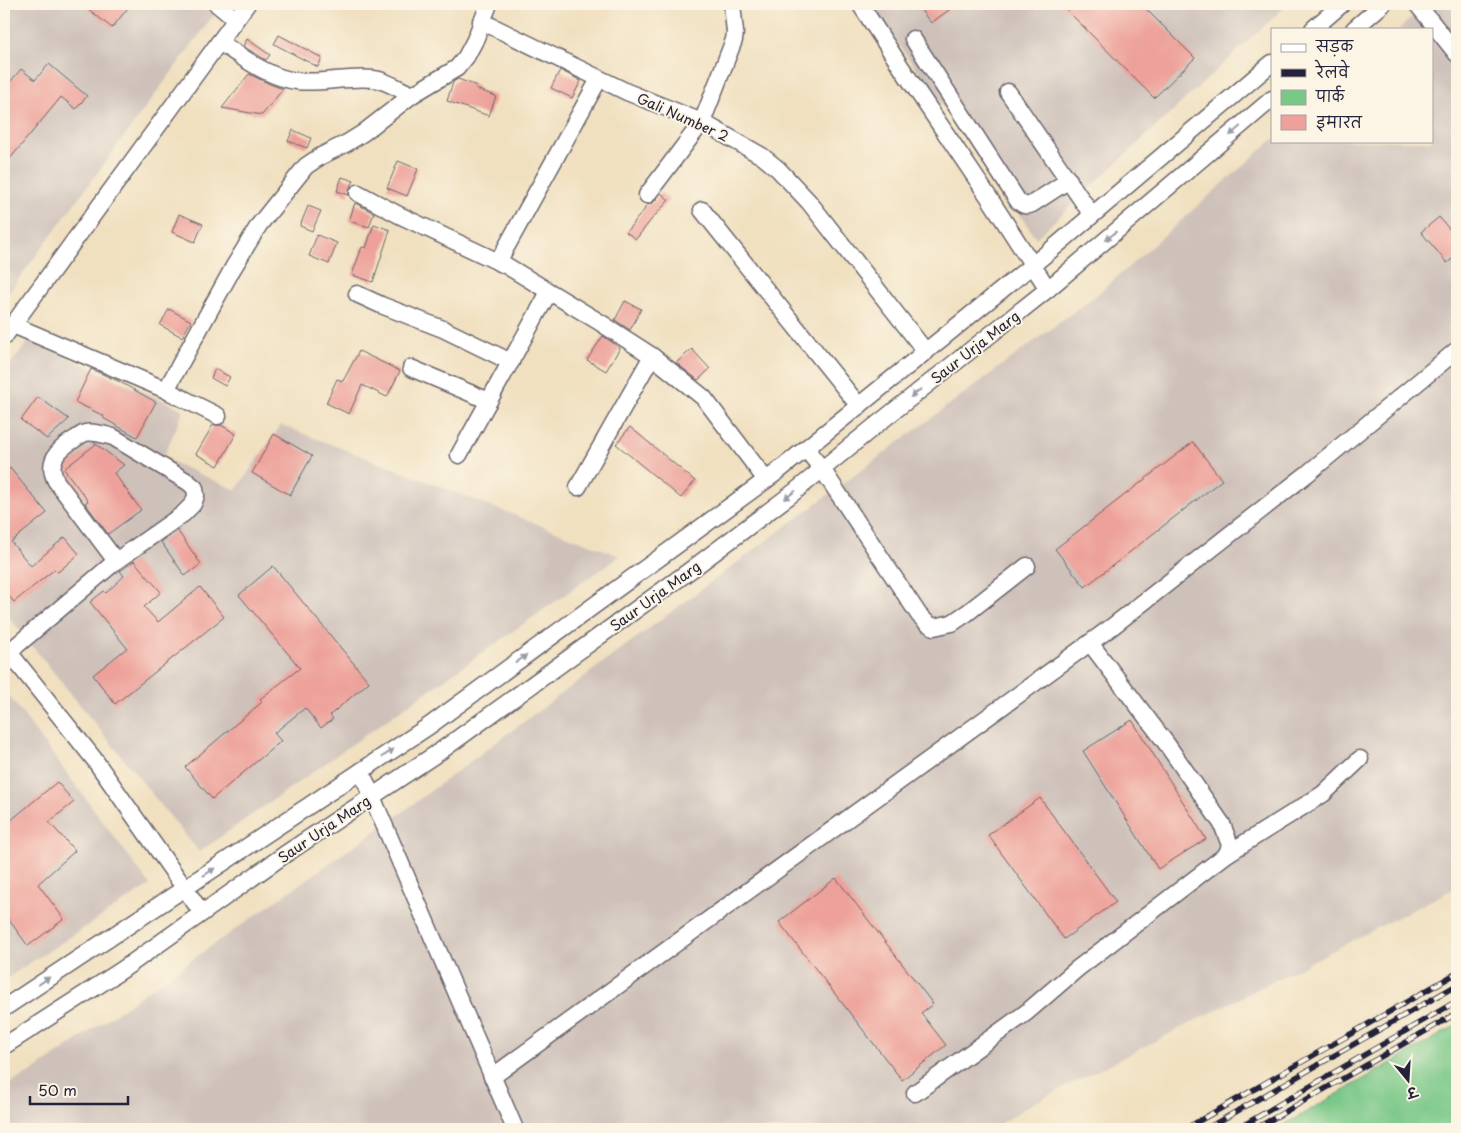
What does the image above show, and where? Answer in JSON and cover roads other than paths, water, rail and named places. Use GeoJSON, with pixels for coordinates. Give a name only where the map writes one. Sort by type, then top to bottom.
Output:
{"type":"FeatureCollection","features":[{"type":"Feature","properties":{"kind":"street"},"geometry":{"type":"LineString","coordinates":[[217,4],[236,19]]}},
{"type":"Feature","properties":{"kind":"street"},"geometry":{"type":"LineString","coordinates":[[218,416],[166,390],[8,331],[247,4]]}},
{"type":"Feature","properties":{"kind":"street"},"geometry":{"type":"LineString","coordinates":[[166,390],[233,268],[259,225],[306,166],[321,156],[348,143],[412,95],[457,68],[466,57],[489,4]]}},
{"type":"Feature","properties":{"kind":"street"},"geometry":{"type":"LineString","coordinates":[[647,195],[702,122],[734,40],[732,4]]}},
{"type":"Feature","properties":{"kind":"street"},"geometry":{"type":"LineString","coordinates":[[860,4],[1048,289]]}},
{"type":"Feature","properties":{"kind":"street"},"geometry":{"type":"LineString","coordinates":[[1314,28],[1342,4]]}},
{"type":"Feature","properties":{"kind":"street"},"geometry":{"type":"LineString","coordinates":[[1355,28],[1383,4]]}},
{"type":"Feature","properties":{"kind":"street"},"geometry":{"type":"LineString","coordinates":[[1416,4],[1457,54]]}},
{"type":"Feature","properties":{"kind":"street","name":"Gali Number 2"},"geometry":{"type":"LineString","coordinates":[[481,21],[627,92],[702,122],[762,156],[778,169],[808,202],[926,352]]}},
{"type":"Feature","properties":{"kind":"street"},"geometry":{"type":"LineString","coordinates":[[913,38],[1018,201],[1028,206],[1068,180]]}},
{"type":"Feature","properties":{"kind":"street"},"geometry":{"type":"LineString","coordinates":[[219,42],[267,73],[282,78],[321,82],[356,78],[376,79],[412,95]]}},
{"type":"Feature","properties":{"kind":"street","name":"Saur Urja Marg"},"geometry":{"type":"LineString","coordinates":[[4,1008],[429,726],[766,480],[1033,264],[1271,64]]}},
{"type":"Feature","properties":{"kind":"street"},"geometry":{"type":"LineString","coordinates":[[498,262],[599,79]]}},
{"type":"Feature","properties":{"kind":"street"},"geometry":{"type":"LineString","coordinates":[[1008,92],[1092,215]]}},
{"type":"Feature","properties":{"kind":"street","name":"Saur Urja Marg"},"geometry":{"type":"LineString","coordinates":[[4,1046],[122,970],[373,795],[442,750],[700,564],[1048,289],[1271,100]]}},
{"type":"Feature","properties":{"kind":"street"},"geometry":{"type":"LineString","coordinates":[[358,193],[399,215],[498,262],[601,323],[652,356],[704,398],[766,480]]}},
{"type":"Feature","properties":{"kind":"street"},"geometry":{"type":"LineString","coordinates":[[702,210],[859,406]]}},
{"type":"Feature","properties":{"kind":"street"},"geometry":{"type":"LineString","coordinates":[[459,455],[549,292]]}},
{"type":"Feature","properties":{"kind":"street"},"geometry":{"type":"LineString","coordinates":[[357,294],[380,305],[443,329],[510,362]]}},
{"type":"Feature","properties":{"kind":"street"},"geometry":{"type":"LineString","coordinates":[[492,1077],[1090,643],[1307,474],[1457,350]]}},
{"type":"Feature","properties":{"kind":"street"},"geometry":{"type":"LineString","coordinates":[[578,487],[652,356]]}},
{"type":"Feature","properties":{"kind":"street"},"geometry":{"type":"LineString","coordinates":[[411,368],[489,401]]}},
{"type":"Feature","properties":{"kind":"street"},"geometry":{"type":"LineString","coordinates":[[116,561],[56,481],[52,472],[52,464],[56,456],[69,443],[86,433],[100,433],[113,437],[188,482],[195,488],[196,496],[193,504],[183,514],[116,561],[6,649],[94,760],[202,913]]}},
{"type":"Feature","properties":{"kind":"street"},"geometry":{"type":"LineString","coordinates":[[806,449],[822,469],[919,615],[934,627],[952,623],[1027,566]]}},
{"type":"Feature","properties":{"kind":"street"},"geometry":{"type":"LineString","coordinates":[[632,578],[650,600]]}},
{"type":"Feature","properties":{"kind":"street"},"geometry":{"type":"LineString","coordinates":[[1090,643],[1166,743],[1222,824],[1230,845],[1227,854]]}},
{"type":"Feature","properties":{"kind":"street"},"geometry":{"type":"LineString","coordinates":[[916,1093],[1027,1012],[1077,969],[1227,854],[1323,794],[1360,759]]}},
{"type":"Feature","properties":{"kind":"street"},"geometry":{"type":"LineString","coordinates":[[361,771],[373,795],[515,1129]]}},
{"type":"Feature","properties":{"kind":"railway"},"geometry":{"type":"LineString","coordinates":[[1185,1129],[1457,973]]}},
{"type":"Feature","properties":{"kind":"railway"},"geometry":{"type":"LineString","coordinates":[[1206,1129],[1457,985]]}},
{"type":"Feature","properties":{"kind":"railway"},"geometry":{"type":"LineString","coordinates":[[1237,1129],[1457,1001]]}},
{"type":"Feature","properties":{"kind":"railway"},"geometry":{"type":"LineString","coordinates":[[1255,1129],[1457,1013]]}}]}
